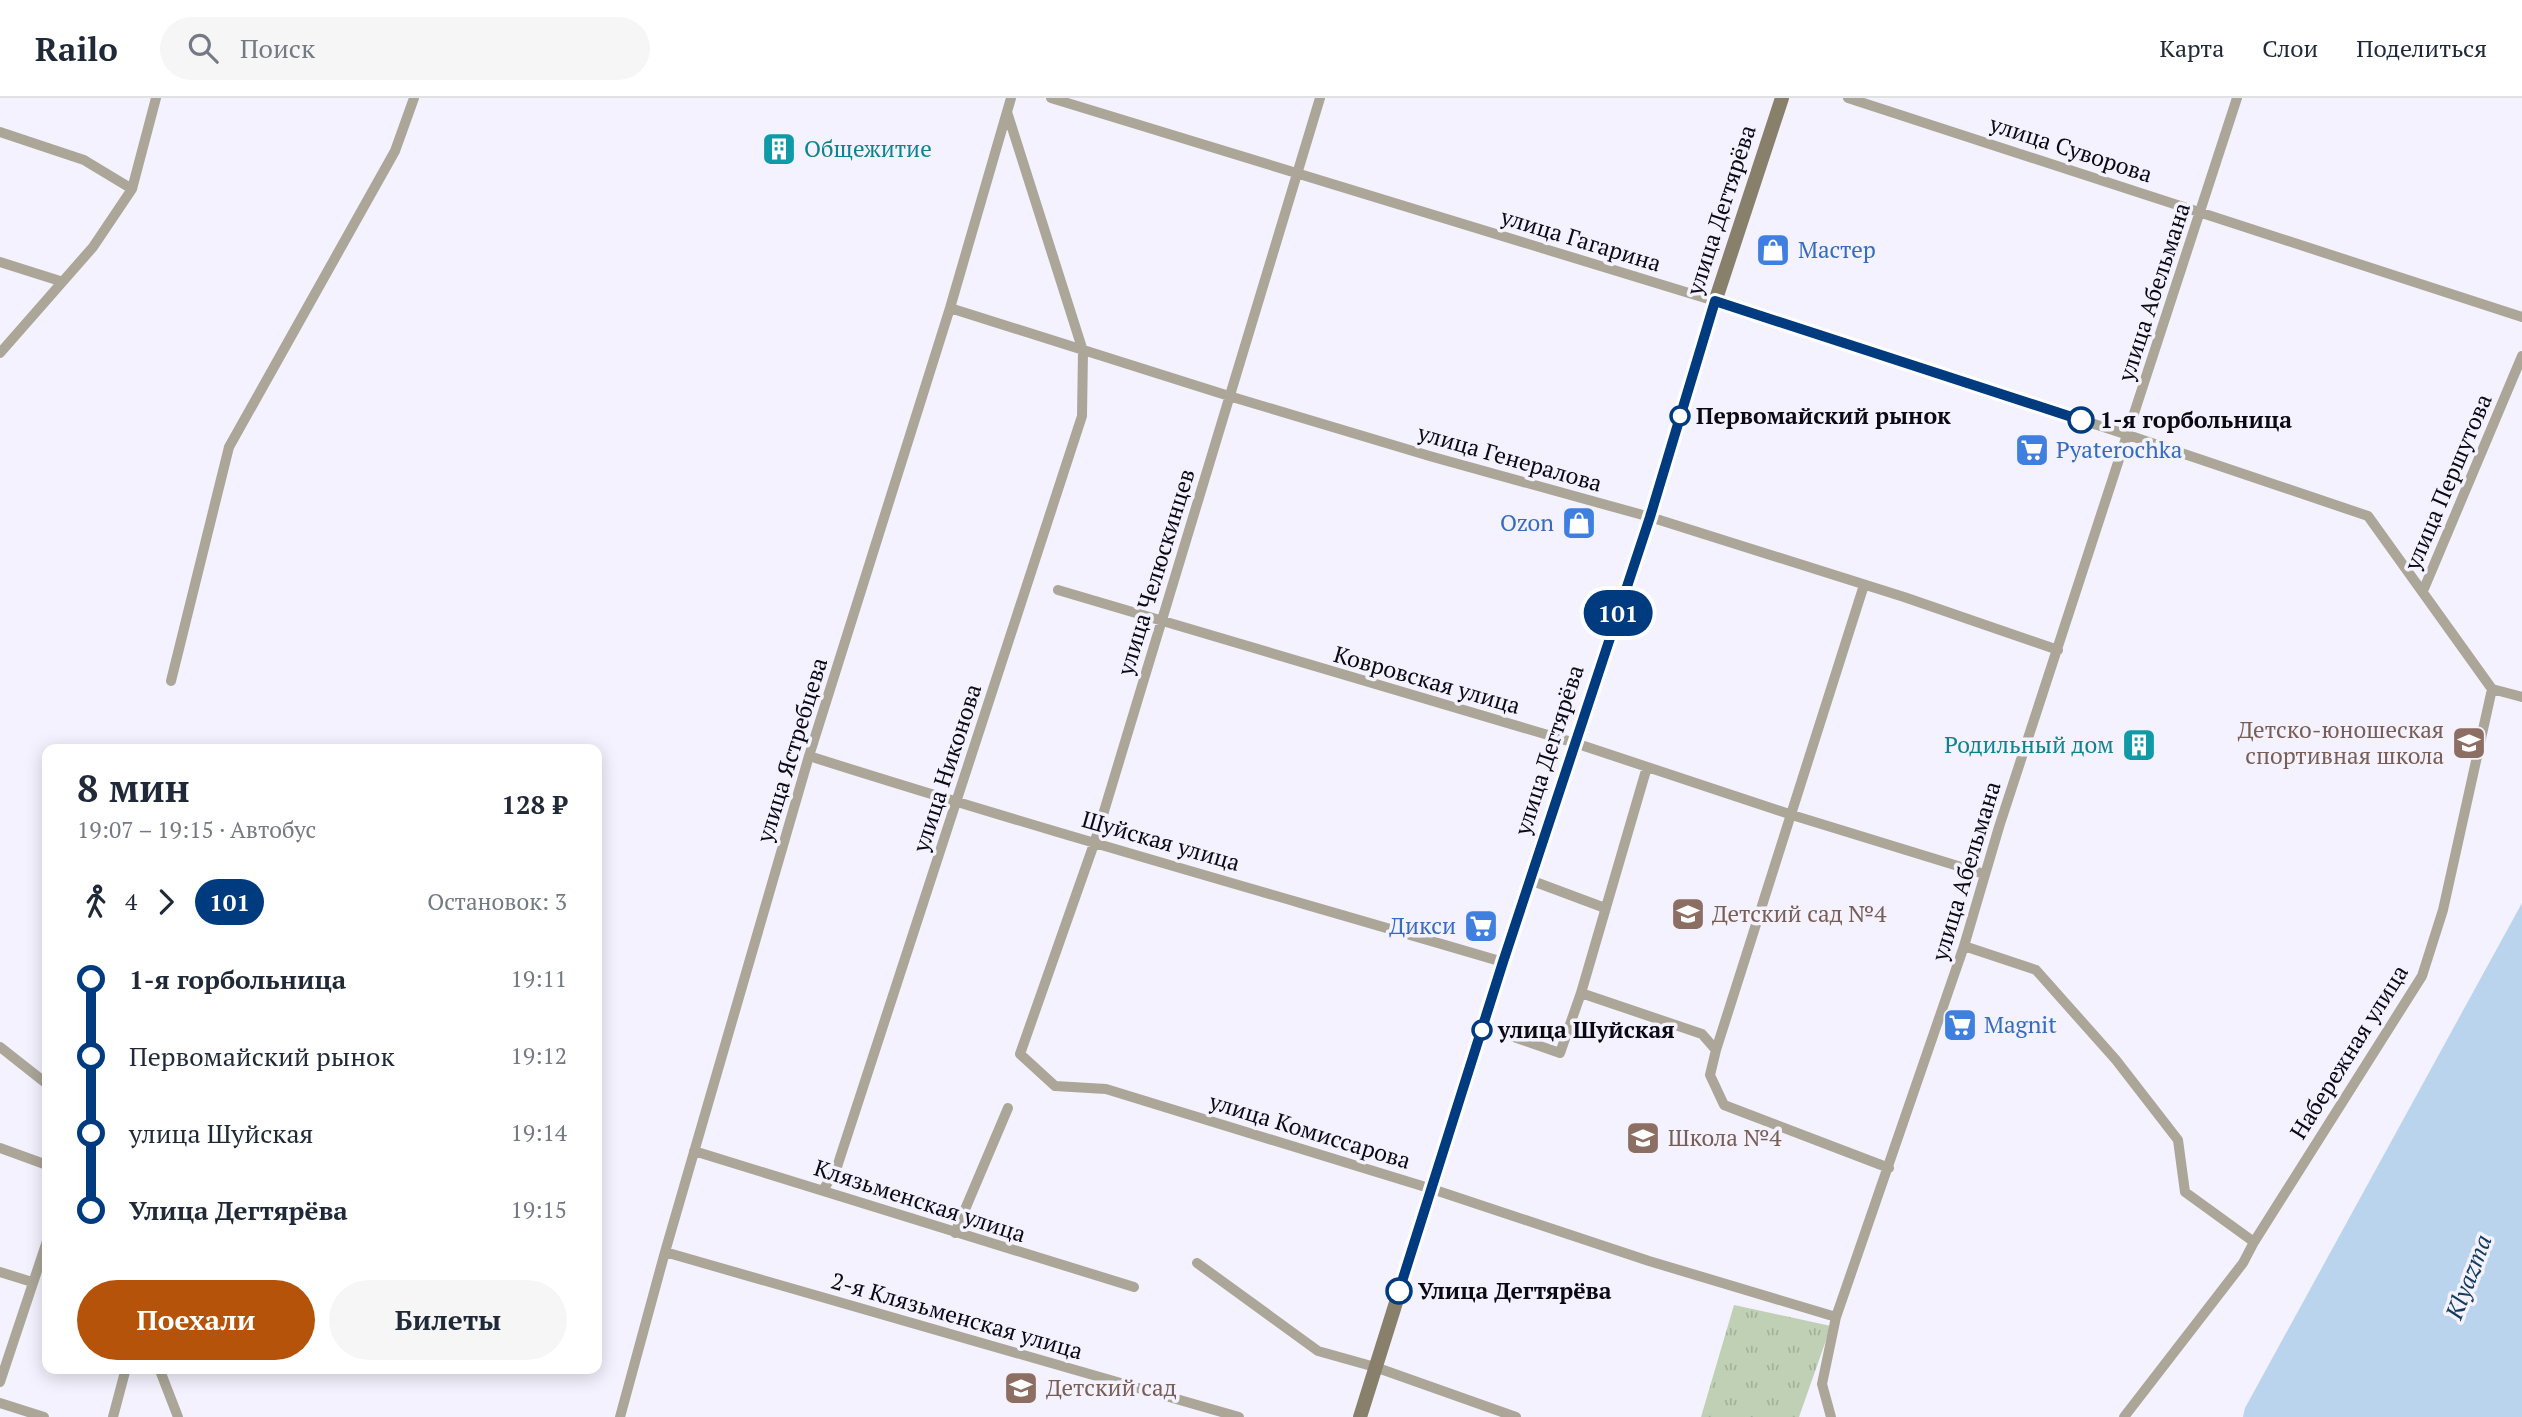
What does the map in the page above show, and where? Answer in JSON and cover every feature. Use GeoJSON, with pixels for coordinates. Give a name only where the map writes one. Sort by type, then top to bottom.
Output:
{"type":"FeatureCollection","features":[{"type":"Feature","properties":{"kind":"main road","name":"улица Дегтярёва"},"geometry":{"type":"LineString","coordinates":[[1360,1417],[1503,962],[1650,517],[1715,301],[1782,98]]}},
{"type":"Feature","properties":{"kind":"street"},"geometry":{"type":"LineString","coordinates":[[0,353],[60,281],[93,247],[132,189],[156,98]]}},
{"type":"Feature","properties":{"kind":"street"},"geometry":{"type":"LineString","coordinates":[[171,681],[229,447],[395,151],[414,98]]}},
{"type":"Feature","properties":{"kind":"street","name":"улица Ястребцева"},"geometry":{"type":"LineString","coordinates":[[620,1417],[809,756],[950,308],[1011,98]]}},
{"type":"Feature","properties":{"kind":"street","name":"улица Гагарина"},"geometry":{"type":"LineString","coordinates":[[1051,98],[1715,301],[2368,516],[2423,591]]}},
{"type":"Feature","properties":{"kind":"street","name":"улица Челюскинцев"},"geometry":{"type":"LineString","coordinates":[[1020,1054],[1094,841],[1320,98]]}},
{"type":"Feature","properties":{"kind":"street","name":"улица Суворова"},"geometry":{"type":"LineString","coordinates":[[1848,98],[2522,317]]}},
{"type":"Feature","properties":{"kind":"street","name":"улица Абельмана"},"geometry":{"type":"LineString","coordinates":[[1831,1417],[1822,1384],[1836,1317],[1964,946],[1984,874],[2237,98]]}},
{"type":"Feature","properties":{"kind":"street","name":"улица Никонова"},"geometry":{"type":"LineString","coordinates":[[823,1190],[836,1170],[1082,416],[1083,351],[1007,111]]}},
{"type":"Feature","properties":{"kind":"street"},"geometry":{"type":"LineString","coordinates":[[0,132],[84,160],[132,189]]}},
{"type":"Feature","properties":{"kind":"street"},"geometry":{"type":"LineString","coordinates":[[0,262],[60,281]]}},
{"type":"Feature","properties":{"kind":"street","name":"улица Генералова"},"geometry":{"type":"LineString","coordinates":[[950,308],[1433,457],[1650,517],[2058,650]]}},
{"type":"Feature","properties":{"kind":"street","name":"улица Першутова"},"geometry":{"type":"LineString","coordinates":[[2492,689],[2423,591],[2522,355]]}},
{"type":"Feature","properties":{"kind":"street"},"geometry":{"type":"LineString","coordinates":[[1864,585],[1817,727],[1710,1075],[1724,1105],[1889,1168]]}},
{"type":"Feature","properties":{"kind":"street","name":"Ковровская улица"},"geometry":{"type":"LineString","coordinates":[[1058,590],[1575,743],[1792,815],[1984,874]]}},
{"type":"Feature","properties":{"kind":"street"},"geometry":{"type":"LineString","coordinates":[[2492,689],[2522,697]]}},
{"type":"Feature","properties":{"kind":"street","name":"Набережная улица"},"geometry":{"type":"LineString","coordinates":[[2124,1417],[2243,1263],[2421,976],[2443,910],[2492,689]]}},
{"type":"Feature","properties":{"kind":"street","name":"Шуйская улица"},"geometry":{"type":"LineString","coordinates":[[809,756],[956,803],[1503,962]]}},
{"type":"Feature","properties":{"kind":"street"},"geometry":{"type":"LineString","coordinates":[[1511,1036],[1560,1053],[1581,993],[1647,767]]}},
{"type":"Feature","properties":{"kind":"street"},"geometry":{"type":"LineString","coordinates":[[1530,880],[1605,908]]}},
{"type":"Feature","properties":{"kind":"street"},"geometry":{"type":"LineString","coordinates":[[1964,946],[2036,970],[2116,1059],[2178,1140],[2185,1192],[2254,1242]]}},
{"type":"Feature","properties":{"kind":"street"},"geometry":{"type":"LineString","coordinates":[[1581,993],[1702,1034],[1716,1050]]}},
{"type":"Feature","properties":{"kind":"street"},"geometry":{"type":"LineString","coordinates":[[0,1047],[42,1080]]}},
{"type":"Feature","properties":{"kind":"street","name":"улица Комиссарова"},"geometry":{"type":"LineString","coordinates":[[1020,1054],[1055,1086],[1106,1089],[1432,1189],[1649,1261],[1836,1317]]}},
{"type":"Feature","properties":{"kind":"street"},"geometry":{"type":"LineString","coordinates":[[955,1233],[1008,1108]]}},
{"type":"Feature","properties":{"kind":"street"},"geometry":{"type":"LineString","coordinates":[[0,1148],[42,1163]]}},
{"type":"Feature","properties":{"kind":"street","name":"Клязьменская улица"},"geometry":{"type":"LineString","coordinates":[[694,1152],[1134,1287]]}},
{"type":"Feature","properties":{"kind":"street","name":"2-я Клязьменская улица"},"geometry":{"type":"LineString","coordinates":[[665,1252],[1239,1417]]}},
{"type":"Feature","properties":{"kind":"street"},"geometry":{"type":"LineString","coordinates":[[0,1382],[42,1255]]}},
{"type":"Feature","properties":{"kind":"street"},"geometry":{"type":"LineString","coordinates":[[1197,1263],[1318,1351],[1375,1367],[1516,1417]]}},
{"type":"Feature","properties":{"kind":"street"},"geometry":{"type":"LineString","coordinates":[[0,1272],[32,1282]]}},
{"type":"Feature","properties":{"kind":"street"},"geometry":{"type":"LineString","coordinates":[[113,1417],[124,1374]]}},
{"type":"Feature","properties":{"kind":"street"},"geometry":{"type":"LineString","coordinates":[[161,1374],[178,1417]]}},
{"type":"Feature","properties":{"kind":"street"},"geometry":{"type":"LineString","coordinates":[[0,1403],[44,1417]]}},
{"type":"Feature","properties":{"kind":"green space"},"geometry":{"type":"Polygon","coordinates":[[[1734,1305],[1831,1326],[1799,1417],[1701,1417],[1734,1305]]]}},
{"type":"Feature","properties":{"kind":"water","name":"Klyazma"},"geometry":{"type":"Polygon","coordinates":[[[2522,903],[2522,1417],[2243,1417],[2245,1408],[2522,903]]]}},
{"type":"Feature","properties":{"kind":"bus line","name":"101"},"geometry":{"type":"LineString","coordinates":[[1399,1291],[1503,962],[1650,517],[1715,301],[2081,420]]}},
{"type":"Feature","properties":{"kind":"place","name":"Общежитие"},"geometry":{"type":"Point","coordinates":[779,149]}},
{"type":"Feature","properties":{"kind":"place","name":"Мастер"},"geometry":{"type":"Point","coordinates":[1773,250]}},
{"type":"Feature","properties":{"kind":"place","name":"Первомайский рынок"},"geometry":{"type":"Point","coordinates":[1680,416]}},
{"type":"Feature","properties":{"kind":"place","name":"1-я горбольница"},"geometry":{"type":"Point","coordinates":[2081,420]}},
{"type":"Feature","properties":{"kind":"place","name":"Pyaterochka"},"geometry":{"type":"Point","coordinates":[2032,450]}},
{"type":"Feature","properties":{"kind":"place","name":"Ozon"},"geometry":{"type":"Point","coordinates":[1579,523]}},
{"type":"Feature","properties":{"kind":"place","name":"Детско-юношеская спортивная школа"},"geometry":{"type":"Point","coordinates":[2469,743]}},
{"type":"Feature","properties":{"kind":"place","name":"Родильный дом"},"geometry":{"type":"Point","coordinates":[2139,745]}},
{"type":"Feature","properties":{"kind":"place","name":"Детский сад №4"},"geometry":{"type":"Point","coordinates":[1688,914]}},
{"type":"Feature","properties":{"kind":"place","name":"Дикси"},"geometry":{"type":"Point","coordinates":[1481,926]}},
{"type":"Feature","properties":{"kind":"place","name":"Magnit"},"geometry":{"type":"Point","coordinates":[1960,1025]}},
{"type":"Feature","properties":{"kind":"place","name":"улица Шуйская"},"geometry":{"type":"Point","coordinates":[1482,1030]}},
{"type":"Feature","properties":{"kind":"place","name":"Школа №4"},"geometry":{"type":"Point","coordinates":[1643,1138]}},
{"type":"Feature","properties":{"kind":"place","name":"Улица Дегтярёва"},"geometry":{"type":"Point","coordinates":[1399,1291]}},
{"type":"Feature","properties":{"kind":"place","name":"Детский сад"},"geometry":{"type":"Point","coordinates":[1021,1388]}}]}
